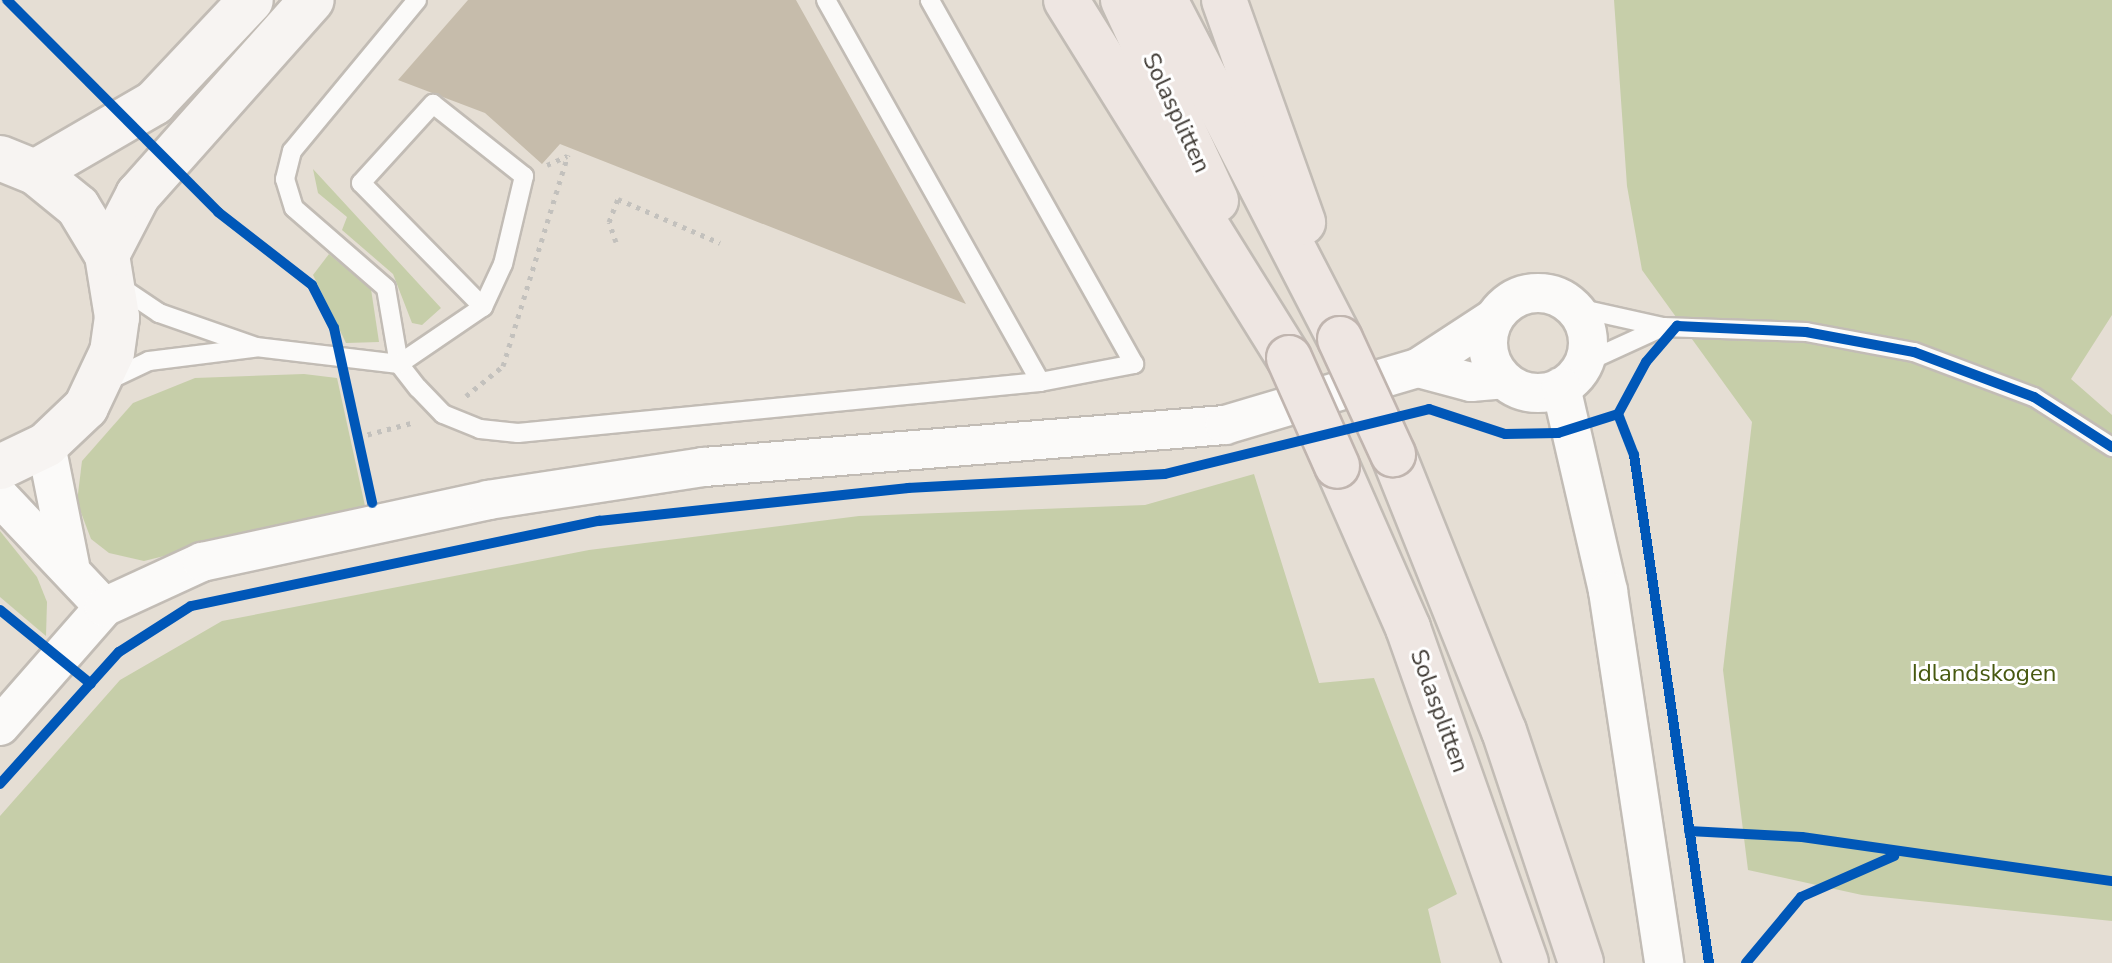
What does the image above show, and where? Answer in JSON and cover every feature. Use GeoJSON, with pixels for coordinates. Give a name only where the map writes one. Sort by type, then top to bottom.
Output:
{"type":"FeatureCollection","features":[{"type":"Feature","properties":{"kind":"highway"},"geometry":{"type":"LineString","coordinates":[[1066,0],[1289,358]]}},
{"type":"Feature","properties":{"kind":"highway","name":"Solasplitten"},"geometry":{"type":"LineString","coordinates":[[1123,0],[1289,358],[1414,641],[1526,963]]}},
{"type":"Feature","properties":{"kind":"highway","name":"Solasplitten"},"geometry":{"type":"LineString","coordinates":[[1165,0],[1340,339]]}},
{"type":"Feature","properties":{"kind":"highway"},"geometry":{"type":"LineString","coordinates":[[1224,0],[1340,339],[1393,454],[1538,829],[1581,963]]}},
{"type":"Feature","properties":{"kind":"street"},"geometry":{"type":"LineString","coordinates":[[18,165],[154,103],[251,0]]}},
{"type":"Feature","properties":{"kind":"street"},"geometry":{"type":"LineString","coordinates":[[111,269],[138,195],[312,0]]}},
{"type":"Feature","properties":{"kind":"street"},"geometry":{"type":"LineString","coordinates":[[0,467],[46,445],[100,384],[117,317],[111,269],[78,207],[18,165]]}},
{"type":"Feature","properties":{"kind":"street"},"geometry":{"type":"LineString","coordinates":[[0,726],[104,607],[202,562],[488,500],[813,455],[1170,434],[1225,425],[1418,368],[1494,318],[1506,303],[1540,292],[1573,307],[1587,333],[1573,375],[1664,963]]}},
{"type":"Feature","properties":{"kind":"street"},"geometry":{"type":"LineString","coordinates":[[1494,318],[1487,343],[1503,379]]}},
{"type":"Feature","properties":{"kind":"street"},"geometry":{"type":"LineString","coordinates":[[1418,368],[1471,382],[1503,379],[1531,393],[1573,375]]}},
{"type":"Feature","properties":{"kind":"street"},"geometry":{"type":"LineString","coordinates":[[46,445],[70,565]]}},
{"type":"Feature","properties":{"kind":"street"},"geometry":{"type":"LineString","coordinates":[[0,497],[70,565],[104,607]]}},
{"type":"Feature","properties":{"kind":"lane"},"geometry":{"type":"LineString","coordinates":[[417,0],[292,151],[285,179],[294,208],[386,288],[399,364],[443,414],[480,429],[518,433],[1040,382],[1134,364],[930,0]]}},
{"type":"Feature","properties":{"kind":"lane"},"geometry":{"type":"LineString","coordinates":[[826,0],[1040,382]]}},
{"type":"Feature","properties":{"kind":"lane"},"geometry":{"type":"LineString","coordinates":[[111,269],[159,313],[256,347],[399,364],[483,307],[503,264],[524,176],[433,104],[361,183],[483,307]]}},
{"type":"Feature","properties":{"kind":"lane"},"geometry":{"type":"LineString","coordinates":[[1573,307],[1663,327],[1806,332],[1914,352],[2034,397],[2112,447]]}},
{"type":"Feature","properties":{"kind":"lane"},"geometry":{"type":"LineString","coordinates":[[1573,375],[1663,327]]}},
{"type":"Feature","properties":{"kind":"lane"},"geometry":{"type":"LineString","coordinates":[[100,384],[149,361],[256,347]]}},
{"type":"Feature","properties":{"kind":"path"},"geometry":{"type":"LineString","coordinates":[[616,242],[609,222],[618,199],[720,243]]}},
{"type":"Feature","properties":{"kind":"path"},"geometry":{"type":"LineString","coordinates":[[355,421],[361,450]]}},
{"type":"Feature","properties":{"kind":"green space","name":"Idlandskogen"},"geometry":{"type":"Polygon","coordinates":[[[1614,0],[2112,0],[2112,315],[2071,379],[2112,415],[2112,921],[1862,895],[1748,870],[1723,670],[1752,422],[1642,270],[1627,186],[1614,0]]]}},
{"type":"Feature","properties":{"kind":"green space"},"geometry":{"type":"Polygon","coordinates":[[[313,169],[441,308],[422,325],[412,323],[393,274],[342,230],[347,217],[318,193],[313,169]]]}},
{"type":"Feature","properties":{"kind":"green space"},"geometry":{"type":"Polygon","coordinates":[[[329,254],[371,289],[379,342],[346,343],[313,275],[329,254]]]}},
{"type":"Feature","properties":{"kind":"green space"},"geometry":{"type":"Polygon","coordinates":[[[304,374],[337,378],[365,506],[144,561],[109,553],[91,539],[77,502],[82,461],[133,403],[195,378],[304,374]]]}},
{"type":"Feature","properties":{"kind":"green space"},"geometry":{"type":"Polygon","coordinates":[[[1254,474],[1319,683],[1374,678],[1457,894],[1428,909],[1441,963],[0,963],[0,816],[120,680],[222,621],[589,550],[859,516],[1145,505],[1254,474]]]}},
{"type":"Feature","properties":{"kind":"green space"},"geometry":{"type":"Polygon","coordinates":[[[0,531],[37,577],[47,602],[46,636],[0,597],[0,531]]]}},
{"type":"Feature","properties":{"kind":"building"},"geometry":{"type":"Polygon","coordinates":[[[468,0],[796,0],[966,304],[560,144],[542,164],[485,113],[398,80],[468,0]]]}},
{"type":"Feature","properties":{"kind":"cycle path"},"geometry":{"type":"LineString","coordinates":[[7,0],[218,212],[312,285],[334,328],[372,503]]}},
{"type":"Feature","properties":{"kind":"cycle path"},"geometry":{"type":"LineString","coordinates":[[0,784],[119,652],[191,606],[599,521],[908,488],[1165,474],[1429,409],[1505,434],[1558,433],[1618,414],[1646,362],[1677,326],[1806,332],[1914,352],[2034,397],[2112,447]]}},
{"type":"Feature","properties":{"kind":"cycle path"},"geometry":{"type":"LineString","coordinates":[[1618,414],[1634,455],[1709,963]]}},
{"type":"Feature","properties":{"kind":"cycle path"},"geometry":{"type":"LineString","coordinates":[[0,610],[91,684]]}},
{"type":"Feature","properties":{"kind":"cycle path"},"geometry":{"type":"LineString","coordinates":[[1689,831],[1802,837],[2112,881]]}},
{"type":"Feature","properties":{"kind":"cycle path"},"geometry":{"type":"LineString","coordinates":[[1746,963],[1801,897],[1894,856]]}}]}
